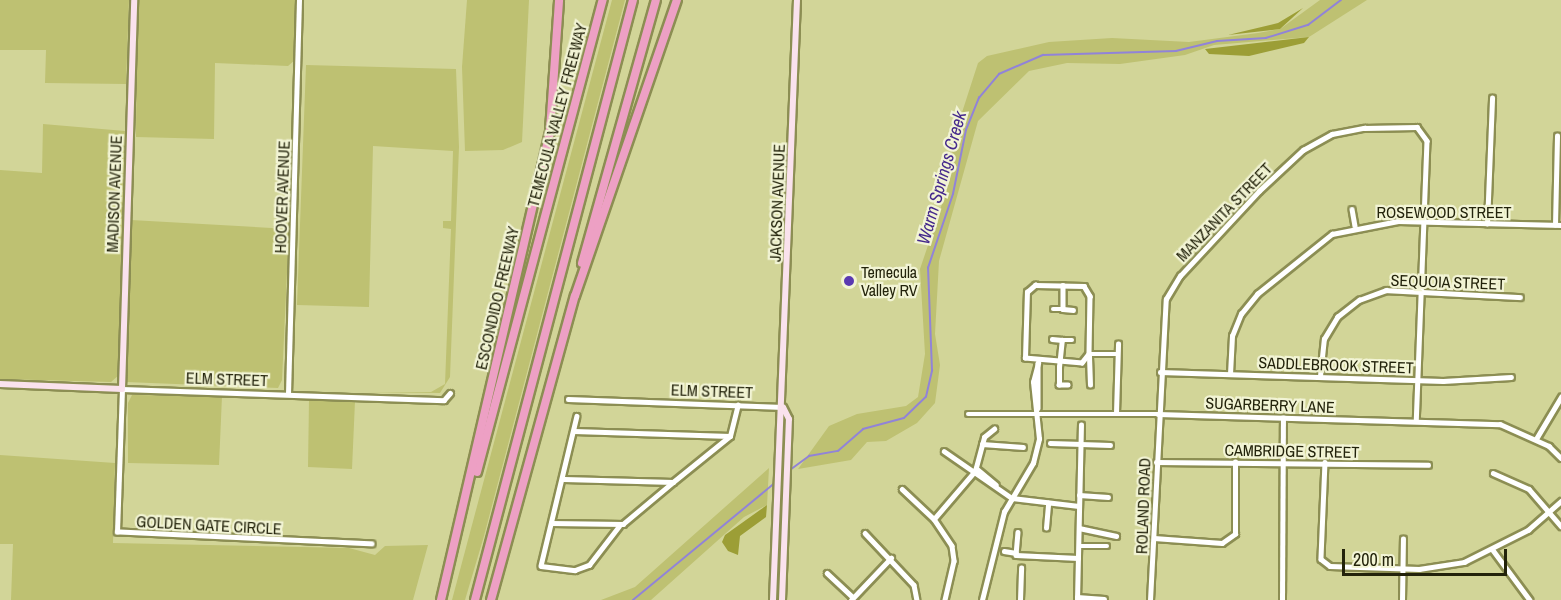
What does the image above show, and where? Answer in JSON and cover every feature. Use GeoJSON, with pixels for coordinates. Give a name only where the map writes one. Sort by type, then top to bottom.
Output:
{"type":"FeatureCollection","features":[{"type":"Feature","properties":{"kind":"highway","name":"ESCONDIDO FREEWAY"},"geometry":{"type":"LineString","coordinates":[[441,600],[550,130],[559,0]]}},
{"type":"Feature","properties":{"kind":"highway","name":"TEMECULA VALLEY FREEWAY"},"geometry":{"type":"LineString","coordinates":[[445,585],[603,0]]}},
{"type":"Feature","properties":{"kind":"highway"},"geometry":{"type":"LineString","coordinates":[[475,600],[633,0]]}},
{"type":"Feature","properties":{"kind":"highway"},"geometry":{"type":"LineString","coordinates":[[616,65],[638,0]]}},
{"type":"Feature","properties":{"kind":"highway"},"geometry":{"type":"LineString","coordinates":[[575,296],[591,219],[656,0]]}},
{"type":"Feature","properties":{"kind":"highway"},"geometry":{"type":"LineString","coordinates":[[491,600],[575,296],[677,0]]}},
{"type":"Feature","properties":{"kind":"main road","name":"MADISON AVENUE"},"geometry":{"type":"LineString","coordinates":[[122,389],[134,0]]}},
{"type":"Feature","properties":{"kind":"main road","name":"JACKSON AVENUE"},"geometry":{"type":"LineString","coordinates":[[773,600],[777,458],[783,407],[797,0]]}},
{"type":"Feature","properties":{"kind":"main road","name":"ELM STREET"},"geometry":{"type":"LineString","coordinates":[[0,384],[122,389]]}},
{"type":"Feature","properties":{"kind":"main road","name":"JACKSON AVENUE"},"geometry":{"type":"LineString","coordinates":[[782,600],[789,419],[783,407]]}},
{"type":"Feature","properties":{"kind":"street","name":"HOOVER AVENUE"},"geometry":{"type":"LineString","coordinates":[[288,394],[299,0]]}},
{"type":"Feature","properties":{"kind":"street"},"geometry":{"type":"LineString","coordinates":[[1487,224],[1492,98]]}},
{"type":"Feature","properties":{"kind":"street","name":"MANZANITA STREET"},"geometry":{"type":"LineString","coordinates":[[1158,414],[1166,299],[1180,276],[1259,191],[1303,150],[1332,134],[1364,128],[1417,127],[1427,141],[1421,221]]}},
{"type":"Feature","properties":{"kind":"street"},"geometry":{"type":"LineString","coordinates":[[1557,136],[1558,225]]}},
{"type":"Feature","properties":{"kind":"street"},"geometry":{"type":"LineString","coordinates":[[1352,209],[1355,226]]}},
{"type":"Feature","properties":{"kind":"street"},"geometry":{"type":"LineString","coordinates":[[1416,421],[1421,221]]}},
{"type":"Feature","properties":{"kind":"street","name":"ROSEWOOD STREET"},"geometry":{"type":"LineString","coordinates":[[1230,374],[1232,336],[1257,294],[1309,248],[1355,226],[1421,221],[1558,225]]}},
{"type":"Feature","properties":{"kind":"street"},"geometry":{"type":"LineString","coordinates":[[1089,354],[1082,363],[1038,363],[1025,358],[1027,292],[1035,285],[1084,286],[1090,296],[1089,385]]}},
{"type":"Feature","properties":{"kind":"street"},"geometry":{"type":"LineString","coordinates":[[1063,285],[1063,309]]}},
{"type":"Feature","properties":{"kind":"street","name":"SEQUOIA STREET"},"geometry":{"type":"LineString","coordinates":[[1320,376],[1324,339],[1337,317],[1359,300],[1386,290],[1520,297]]}},
{"type":"Feature","properties":{"kind":"street"},"geometry":{"type":"LineString","coordinates":[[1053,309],[1073,310]]}},
{"type":"Feature","properties":{"kind":"street"},"geometry":{"type":"LineString","coordinates":[[1052,339],[1072,340]]}},
{"type":"Feature","properties":{"kind":"street"},"geometry":{"type":"LineString","coordinates":[[1062,340],[1059,385],[1068,385]]}},
{"type":"Feature","properties":{"kind":"street"},"geometry":{"type":"LineString","coordinates":[[1116,413],[1118,345]]}},
{"type":"Feature","properties":{"kind":"street"},"geometry":{"type":"LineString","coordinates":[[1089,354],[1118,354]]}},
{"type":"Feature","properties":{"kind":"street"},"geometry":{"type":"LineString","coordinates":[[982,600],[1004,512],[1033,464],[1039,410],[1038,363]]}},
{"type":"Feature","properties":{"kind":"street","name":"SADDLEBROOK STREET"},"geometry":{"type":"LineString","coordinates":[[1160,372],[1417,379],[1511,377]]}},
{"type":"Feature","properties":{"kind":"street","name":"ELM STREET"},"geometry":{"type":"LineString","coordinates":[[122,389],[444,400],[450,393]]}},
{"type":"Feature","properties":{"kind":"street","name":"GOLDEN GATE CIRCLE"},"geometry":{"type":"LineString","coordinates":[[122,389],[117,532],[372,544]]}},
{"type":"Feature","properties":{"kind":"street"},"geometry":{"type":"LineString","coordinates":[[1536,439],[1561,397]]}},
{"type":"Feature","properties":{"kind":"street","name":"ELM STREET"},"geometry":{"type":"LineString","coordinates":[[568,399],[783,407]]}},
{"type":"Feature","properties":{"kind":"street"},"geometry":{"type":"LineString","coordinates":[[577,416],[564,479],[541,566],[576,570],[589,565],[620,526],[730,436],[738,405]]}},
{"type":"Feature","properties":{"kind":"street","name":"SUGARBERRY LANE"},"geometry":{"type":"LineString","coordinates":[[968,414],[1039,410],[1500,424],[1536,439],[1561,458]]}},
{"type":"Feature","properties":{"kind":"street","name":"ROLAND ROAD"},"geometry":{"type":"LineString","coordinates":[[1150,600],[1158,414]]}},
{"type":"Feature","properties":{"kind":"street"},"geometry":{"type":"LineString","coordinates":[[1282,600],[1283,418]]}},
{"type":"Feature","properties":{"kind":"street"},"geometry":{"type":"LineString","coordinates":[[1081,425],[1077,599],[1104,598]]}},
{"type":"Feature","properties":{"kind":"street"},"geometry":{"type":"LineString","coordinates":[[934,519],[976,470],[982,444],[994,429]]}},
{"type":"Feature","properties":{"kind":"street"},"geometry":{"type":"LineString","coordinates":[[574,431],[730,436]]}},
{"type":"Feature","properties":{"kind":"street"},"geometry":{"type":"LineString","coordinates":[[1050,443],[1110,445]]}},
{"type":"Feature","properties":{"kind":"street"},"geometry":{"type":"LineString","coordinates":[[982,444],[1023,447]]}},
{"type":"Feature","properties":{"kind":"street"},"geometry":{"type":"LineString","coordinates":[[945,451],[976,470],[1012,498],[1079,506]]}},
{"type":"Feature","properties":{"kind":"street","name":"CAMBRIDGE STREET"},"geometry":{"type":"LineString","coordinates":[[1156,462],[1325,462],[1428,465]]}},
{"type":"Feature","properties":{"kind":"street"},"geometry":{"type":"LineString","coordinates":[[1154,538],[1222,543],[1235,534],[1235,462]]}},
{"type":"Feature","properties":{"kind":"street"},"geometry":{"type":"LineString","coordinates":[[1325,462],[1321,559],[1330,566],[1403,568],[1464,562],[1493,550],[1549,512],[1561,501]]}},
{"type":"Feature","properties":{"kind":"street"},"geometry":{"type":"LineString","coordinates":[[1493,473],[1516,480],[1561,526]]}},
{"type":"Feature","properties":{"kind":"street"},"geometry":{"type":"LineString","coordinates":[[564,479],[673,482]]}},
{"type":"Feature","properties":{"kind":"street"},"geometry":{"type":"LineString","coordinates":[[902,489],[934,519],[952,546],[946,599],[953,600]]}},
{"type":"Feature","properties":{"kind":"street"},"geometry":{"type":"LineString","coordinates":[[1079,495],[1108,497]]}},
{"type":"Feature","properties":{"kind":"street"},"geometry":{"type":"LineString","coordinates":[[1046,528],[1048,503]]}},
{"type":"Feature","properties":{"kind":"street"},"geometry":{"type":"LineString","coordinates":[[551,523],[620,526]]}},
{"type":"Feature","properties":{"kind":"street"},"geometry":{"type":"LineString","coordinates":[[1079,528],[1116,536]]}},
{"type":"Feature","properties":{"kind":"street"},"geometry":{"type":"LineString","coordinates":[[1016,553],[1018,532]]}},
{"type":"Feature","properties":{"kind":"street"},"geometry":{"type":"LineString","coordinates":[[865,533],[914,585],[917,600]]}},
{"type":"Feature","properties":{"kind":"street"},"geometry":{"type":"LineString","coordinates":[[1402,600],[1403,539]]}},
{"type":"Feature","properties":{"kind":"street"},"geometry":{"type":"LineString","coordinates":[[1079,546],[1107,546]]}},
{"type":"Feature","properties":{"kind":"street"},"geometry":{"type":"LineString","coordinates":[[1493,550],[1530,600]]}},
{"type":"Feature","properties":{"kind":"street"},"geometry":{"type":"LineString","coordinates":[[1004,551],[1078,558]]}},
{"type":"Feature","properties":{"kind":"street"},"geometry":{"type":"LineString","coordinates":[[827,573],[852,599],[891,558]]}},
{"type":"Feature","properties":{"kind":"street"},"geometry":{"type":"LineString","coordinates":[[1020,600],[1021,568]]}},
{"type":"Feature","properties":{"kind":"green space"},"geometry":{"type":"Polygon","coordinates":[[[0,0],[129,0],[126,84],[45,83],[46,50],[0,50],[0,0]]]}},
{"type":"Feature","properties":{"kind":"green space"},"geometry":{"type":"Polygon","coordinates":[[[137,0],[297,0],[296,59],[288,66],[215,63],[214,139],[136,137],[137,0]]]}},
{"type":"Feature","properties":{"kind":"green space"},"geometry":{"type":"Polygon","coordinates":[[[467,0],[529,0],[522,142],[503,150],[465,151],[462,67],[467,0]]]}},
{"type":"Feature","properties":{"kind":"green space"},"geometry":{"type":"Polygon","coordinates":[[[612,0],[625,0],[484,536],[465,600],[452,600],[612,0]]]}},
{"type":"Feature","properties":{"kind":"green space"},"geometry":{"type":"Polygon","coordinates":[[[1320,0],[1367,0],[1309,37],[1214,45],[1185,55],[1120,64],[1067,63],[1029,71],[978,121],[939,261],[935,334],[940,365],[935,403],[917,423],[886,441],[867,442],[851,460],[798,469],[829,426],[857,414],[906,406],[918,397],[925,354],[920,269],[945,195],[956,131],[978,63],[987,56],[1049,42],[1112,38],[1189,42],[1280,29],[1320,0]]]}},
{"type":"Feature","properties":{"kind":"green space"},"geometry":{"type":"Polygon","coordinates":[[[306,65],[456,69],[459,147],[450,377],[440,393],[366,392],[431,392],[445,384],[451,229],[443,228],[443,221],[451,221],[453,151],[373,146],[369,307],[297,305],[306,65]]]}},
{"type":"Feature","properties":{"kind":"green space"},"geometry":{"type":"Polygon","coordinates":[[[43,124],[125,131],[119,375],[111,382],[0,379],[0,170],[42,173],[43,124]]]}},
{"type":"Feature","properties":{"kind":"green space"},"geometry":{"type":"Polygon","coordinates":[[[131,220],[289,229],[282,380],[278,388],[126,382],[131,220]]]}},
{"type":"Feature","properties":{"kind":"green space"},"geometry":{"type":"Polygon","coordinates":[[[132,395],[222,396],[219,465],[128,463],[128,403],[132,395]]]}},
{"type":"Feature","properties":{"kind":"green space"},"geometry":{"type":"Polygon","coordinates":[[[309,400],[355,401],[352,469],[308,467],[309,400]]]}},
{"type":"Feature","properties":{"kind":"green space"},"geometry":{"type":"Polygon","coordinates":[[[0,455],[115,463],[113,543],[349,548],[375,555],[385,546],[428,545],[413,600],[11,600],[13,544],[0,544],[0,455]]]}},
{"type":"Feature","properties":{"kind":"green space"},"geometry":{"type":"Polygon","coordinates":[[[769,468],[767,505],[744,517],[651,600],[601,600],[635,587],[769,468]]]}},
{"type":"Feature","properties":{"kind":"shaded area"},"geometry":{"type":"Polygon","coordinates":[[[1303,8],[1280,29],[1228,35],[1278,23],[1303,8]]]}},
{"type":"Feature","properties":{"kind":"shaded area"},"geometry":{"type":"Polygon","coordinates":[[[1309,37],[1304,43],[1249,56],[1209,54],[1205,49],[1309,37]]]}},
{"type":"Feature","properties":{"kind":"shaded area"},"geometry":{"type":"Polygon","coordinates":[[[767,505],[766,517],[740,536],[738,555],[728,551],[722,542],[725,535],[767,505]]]}},
{"type":"Feature","properties":{"kind":"waterway","name":"Warm Springs Creek"},"geometry":{"type":"LineString","coordinates":[[790,470],[809,456],[838,451],[863,429],[904,418],[926,397],[932,371],[928,268],[953,194],[966,130],[979,98],[999,74],[1043,55],[1176,51],[1217,41],[1266,38],[1308,25],[1341,0]]}},
{"type":"Feature","properties":{"kind":"waterway","name":"Warm Springs Creek"},"geometry":{"type":"LineString","coordinates":[[633,600],[775,483]]}},
{"type":"Feature","properties":{"kind":"place","name":"Temecula Valley RV"},"geometry":{"type":"Point","coordinates":[849,281]}}]}
